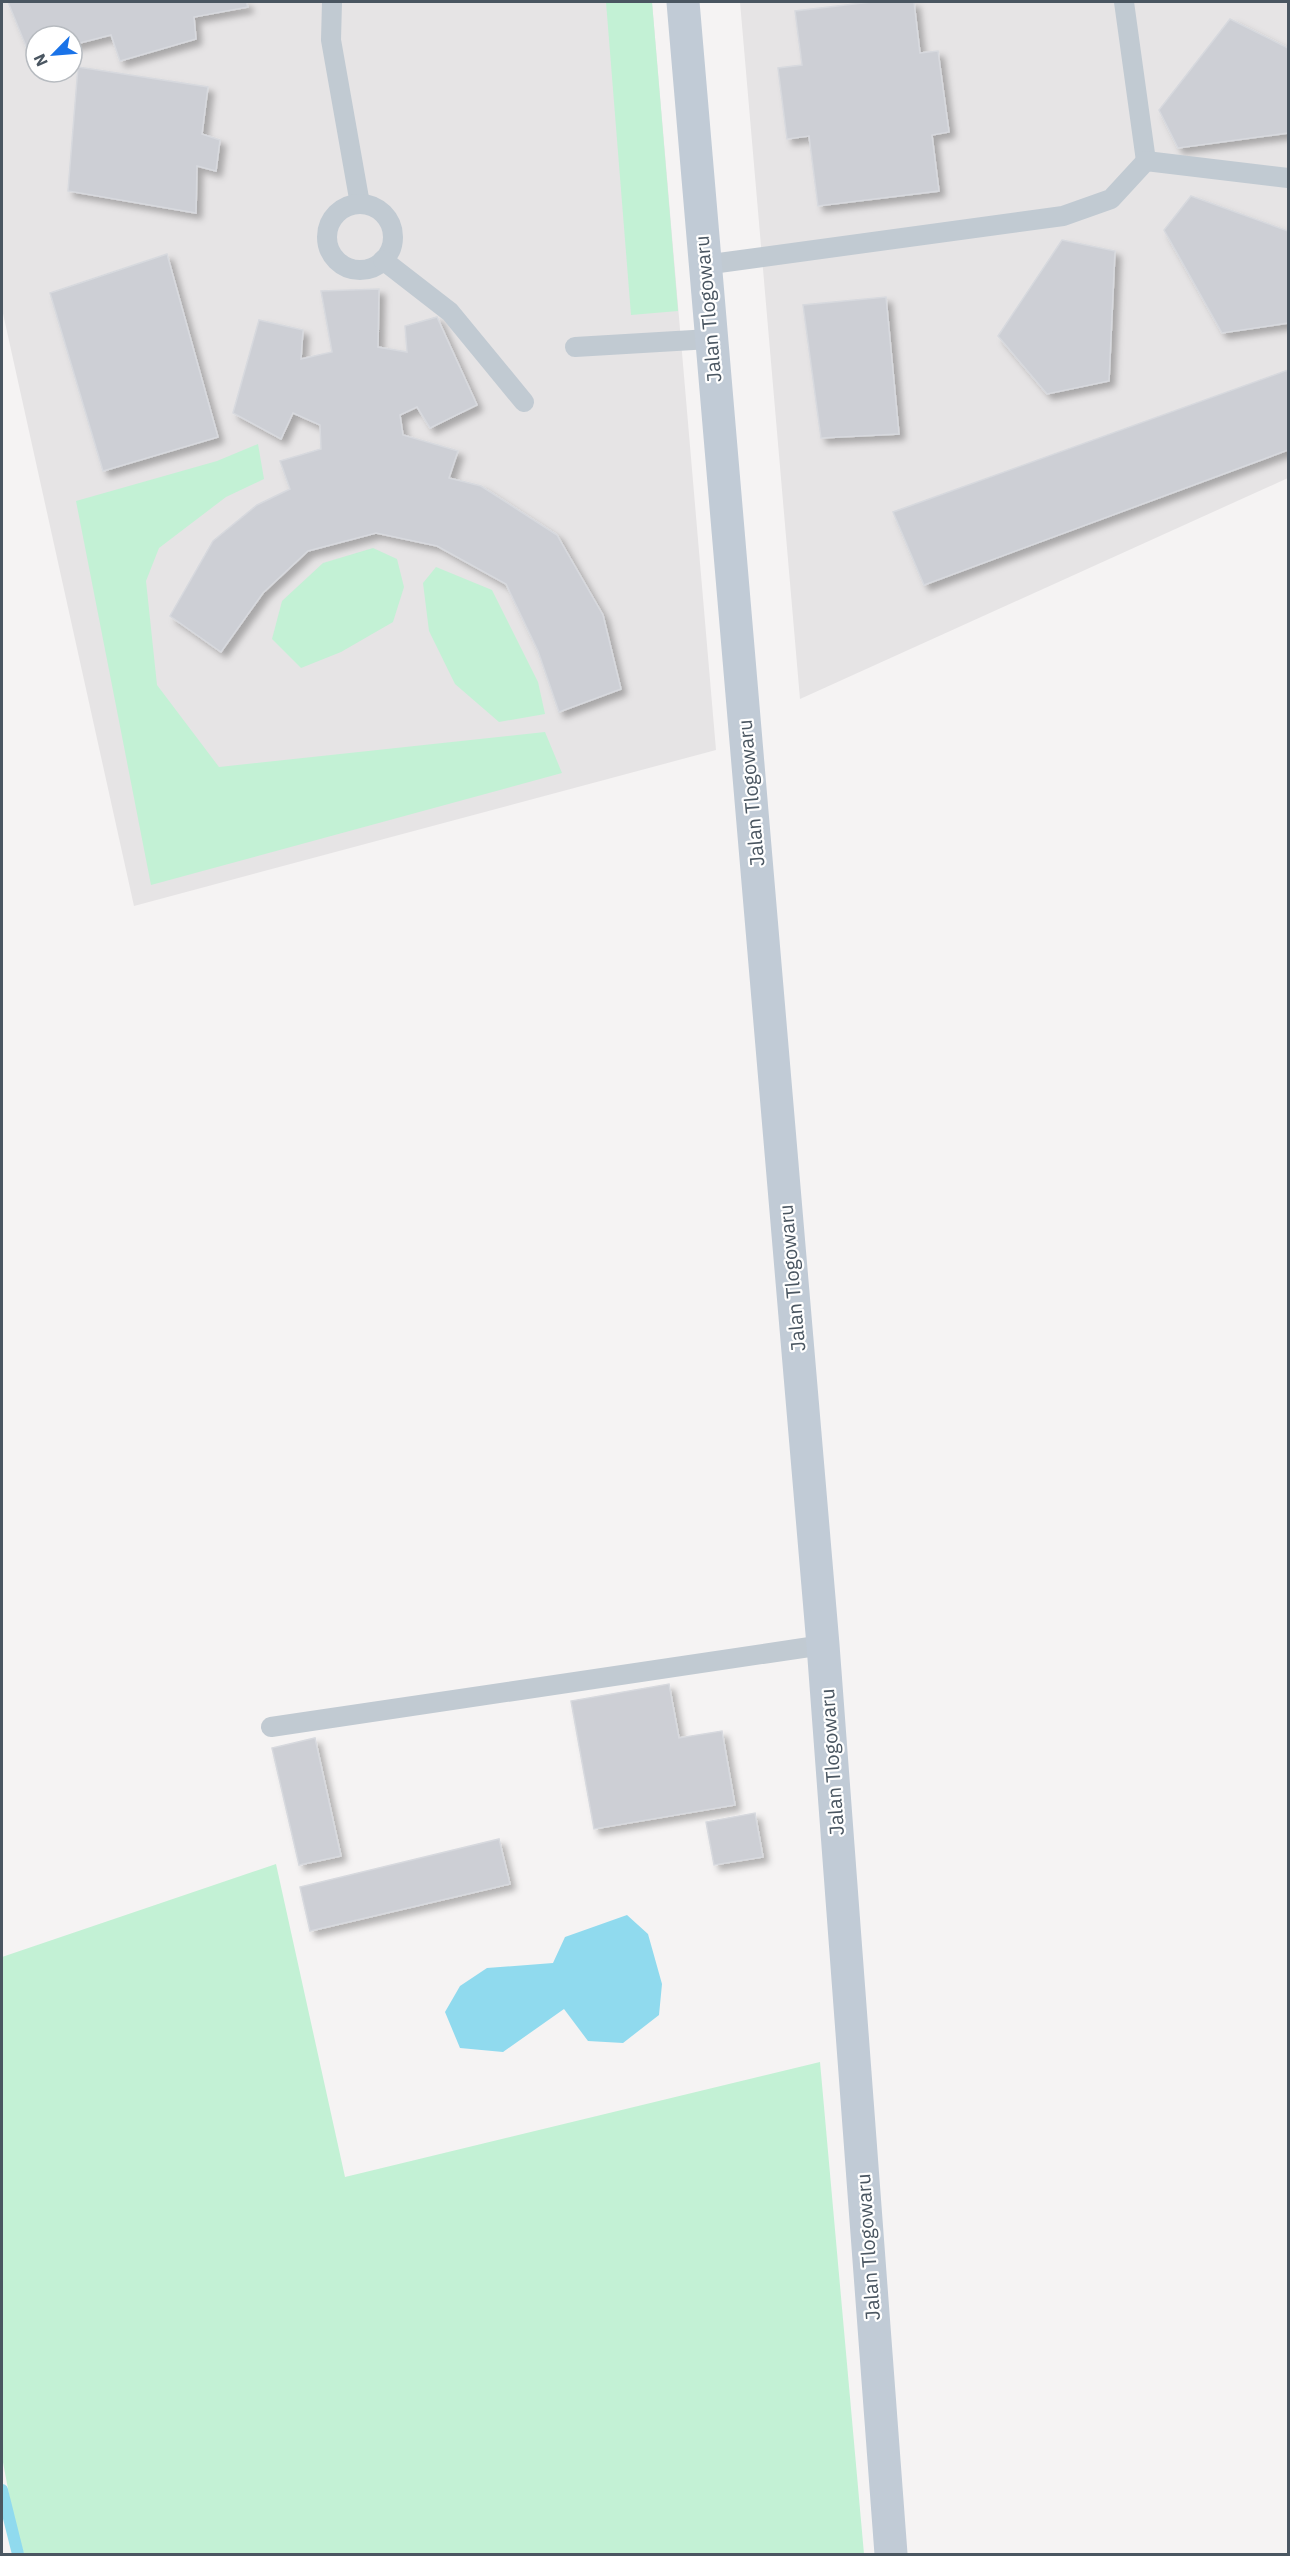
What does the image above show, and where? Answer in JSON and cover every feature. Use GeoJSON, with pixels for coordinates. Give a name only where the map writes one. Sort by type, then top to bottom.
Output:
{"type":"FeatureCollection","features":[{"type":"Feature","properties":{"kind":"main road","name":"Jalan Tlogowaru"},"geometry":{"type":"LineString","coordinates":[[683,2],[823,1645],[891,2554]]}},
{"type":"Feature","properties":{"kind":"lane"},"geometry":{"type":"LineString","coordinates":[[332,2],[331,40],[360,204]]}},
{"type":"Feature","properties":{"kind":"lane"},"geometry":{"type":"LineString","coordinates":[[704,265],[1063,216],[1111,200],[1146,161],[1124,2]]}},
{"type":"Feature","properties":{"kind":"lane"},"geometry":{"type":"LineString","coordinates":[[1146,161],[1288,178]]}},
{"type":"Feature","properties":{"kind":"lane"},"geometry":{"type":"LineString","coordinates":[[360,204],[372,207],[383,214],[391,224],[393,237],[390,250],[383,260],[373,267],[360,270],[347,268],[337,261],[330,250],[327,238],[329,224],[337,214],[347,206],[360,204]]}},
{"type":"Feature","properties":{"kind":"lane"},"geometry":{"type":"LineString","coordinates":[[383,260],[450,312],[524,402]]}},
{"type":"Feature","properties":{"kind":"lane"},"geometry":{"type":"LineString","coordinates":[[575,347],[710,339]]}},
{"type":"Feature","properties":{"kind":"lane"},"geometry":{"type":"LineString","coordinates":[[271,1727],[823,1645]]}},
{"type":"Feature","properties":{"kind":"shaded area"},"geometry":{"type":"Polygon","coordinates":[[[2,2],[652,2],[716,750],[134,906],[2,309],[2,2]]]}},
{"type":"Feature","properties":{"kind":"shaded area"},"geometry":{"type":"Polygon","coordinates":[[[740,2],[1288,2],[1288,478],[800,699],[740,2]]]}},
{"type":"Feature","properties":{"kind":"green space"},"geometry":{"type":"Polygon","coordinates":[[[606,2],[652,2],[678,311],[631,315],[606,2]]]}},
{"type":"Feature","properties":{"kind":"green space"},"geometry":{"type":"Polygon","coordinates":[[[258,444],[264,479],[226,497],[159,548],[146,581],[157,685],[219,767],[545,732],[562,773],[151,885],[76,501],[217,461],[258,444]]]}},
{"type":"Feature","properties":{"kind":"green space"},"geometry":{"type":"Polygon","coordinates":[[[373,548],[397,559],[404,587],[393,622],[341,652],[301,668],[272,639],[282,601],[323,563],[373,548]]]}},
{"type":"Feature","properties":{"kind":"green space"},"geometry":{"type":"Polygon","coordinates":[[[436,567],[492,590],[538,682],[545,714],[499,722],[455,684],[429,631],[423,583],[436,567]]]}},
{"type":"Feature","properties":{"kind":"green space"},"geometry":{"type":"Polygon","coordinates":[[[276,1864],[345,2177],[820,2062],[864,2554],[24,2554],[14,2521],[2,2457],[2,1957],[276,1864]]]}},
{"type":"Feature","properties":{"kind":"water"},"geometry":{"type":"Polygon","coordinates":[[[627,1915],[648,1934],[662,1984],[659,2015],[623,2043],[588,2041],[564,2009],[503,2052],[460,2048],[445,2012],[460,1986],[487,1968],[553,1963],[565,1937],[627,1915]]]}},
{"type":"Feature","properties":{"kind":"building"},"geometry":{"type":"Polygon","coordinates":[[[8,2],[246,2],[248,7],[194,17],[196,39],[120,61],[111,35],[84,42],[84,24],[24,24],[24,41],[8,2]]]}},
{"type":"Feature","properties":{"kind":"building"},"geometry":{"type":"Polygon","coordinates":[[[871,2],[914,2],[920,53],[938,51],[949,132],[932,135],[939,191],[818,206],[809,136],[787,139],[778,68],[802,65],[795,11],[871,2]]]}},
{"type":"Feature","properties":{"kind":"building"},"geometry":{"type":"Polygon","coordinates":[[[1230,19],[1288,48],[1288,133],[1178,148],[1159,110],[1230,19]]]}},
{"type":"Feature","properties":{"kind":"building"},"geometry":{"type":"Polygon","coordinates":[[[84,68],[208,87],[202,134],[220,140],[216,171],[197,166],[196,213],[68,191],[77,84],[84,84],[84,68]]]}},
{"type":"Feature","properties":{"kind":"building"},"geometry":{"type":"Polygon","coordinates":[[[1191,196],[1288,231],[1288,323],[1222,333],[1164,230],[1191,196]]]}},
{"type":"Feature","properties":{"kind":"building"},"geometry":{"type":"Polygon","coordinates":[[[1062,240],[1115,251],[1109,381],[1047,394],[998,336],[1062,240]]]}},
{"type":"Feature","properties":{"kind":"building"},"geometry":{"type":"Polygon","coordinates":[[[167,254],[218,437],[103,471],[50,293],[167,254]]]}},
{"type":"Feature","properties":{"kind":"building"},"geometry":{"type":"Polygon","coordinates":[[[379,289],[378,347],[407,352],[405,326],[437,317],[477,405],[430,428],[417,407],[400,415],[403,435],[458,451],[449,478],[481,486],[557,535],[603,615],[621,689],[559,712],[538,651],[506,584],[437,546],[376,533],[308,551],[263,593],[221,652],[170,616],[213,541],[257,505],[290,489],[280,461],[321,449],[320,425],[293,413],[281,439],[233,413],[259,320],[303,330],[301,359],[332,352],[321,291],[379,289]]]}},
{"type":"Feature","properties":{"kind":"building"},"geometry":{"type":"Polygon","coordinates":[[[886,297],[899,434],[821,438],[803,305],[886,297]]]}},
{"type":"Feature","properties":{"kind":"building"},"geometry":{"type":"Polygon","coordinates":[[[1288,370],[1288,450],[924,585],[893,512],[1288,370]]]}},
{"type":"Feature","properties":{"kind":"building"},"geometry":{"type":"Polygon","coordinates":[[[669,1684],[679,1738],[722,1731],[735,1805],[594,1829],[571,1701],[669,1684]]]}},
{"type":"Feature","properties":{"kind":"building"},"geometry":{"type":"Polygon","coordinates":[[[315,1738],[341,1856],[299,1865],[272,1748],[315,1738]]]}},
{"type":"Feature","properties":{"kind":"building"},"geometry":{"type":"Polygon","coordinates":[[[755,1813],[763,1857],[714,1865],[706,1822],[755,1813]]]}},
{"type":"Feature","properties":{"kind":"building"},"geometry":{"type":"Polygon","coordinates":[[[499,1839],[510,1884],[310,1931],[300,1887],[499,1839]]]}},
{"type":"Feature","properties":{"kind":"waterway"},"geometry":{"type":"LineString","coordinates":[[2,2490],[18,2554]]}}]}
